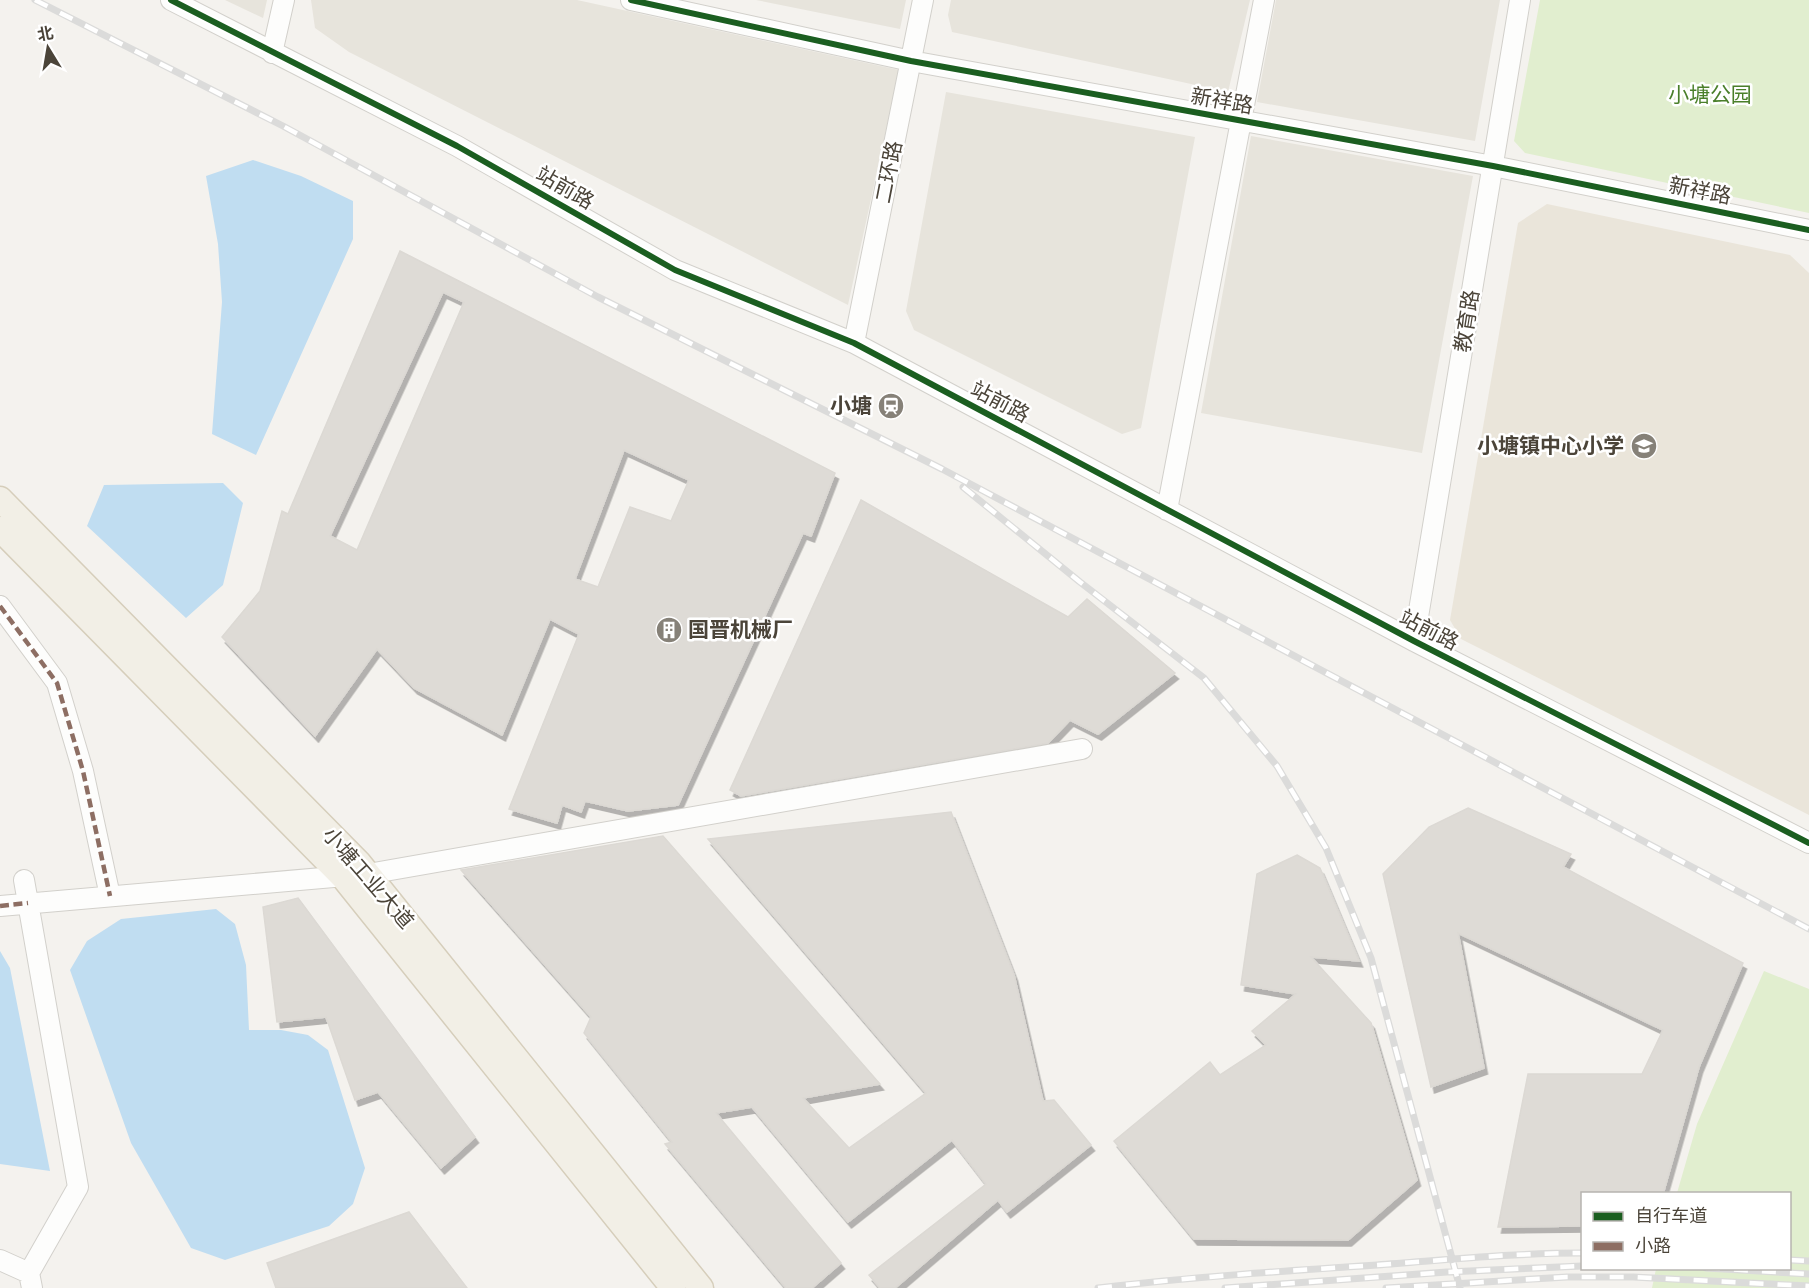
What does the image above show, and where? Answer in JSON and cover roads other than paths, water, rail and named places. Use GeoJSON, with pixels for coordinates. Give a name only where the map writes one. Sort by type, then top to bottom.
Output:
{"type":"FeatureCollection","features":[{"type":"Feature","properties":{"kind":"main road","name":"小塘工业大道"},"geometry":{"type":"LineString","coordinates":[[0,499],[368,874],[701,1288]]}},
{"type":"Feature","properties":{"kind":"main road","name":"小塘工业大道"},"geometry":{"type":"LineString","coordinates":[[0,529],[343,877],[673,1288]]}},
{"type":"Feature","properties":{"kind":"street","name":"站前路"},"geometry":{"type":"LineString","coordinates":[[171,0],[457,146],[675,270],[854,343],[1414,641],[1809,843]]}},
{"type":"Feature","properties":{"kind":"street"},"geometry":{"type":"LineString","coordinates":[[272,53],[284,0]]}},
{"type":"Feature","properties":{"kind":"street","name":"新祥路"},"geometry":{"type":"LineString","coordinates":[[631,0],[911,61],[1493,166],[1809,230]]}},
{"type":"Feature","properties":{"kind":"street","name":"二环路"},"geometry":{"type":"LineString","coordinates":[[854,343],[923,0]]}},
{"type":"Feature","properties":{"kind":"street"},"geometry":{"type":"LineString","coordinates":[[1167,510],[1239,120],[1264,0]]}},
{"type":"Feature","properties":{"kind":"street","name":"教育路"},"geometry":{"type":"LineString","coordinates":[[1414,641],[1520,0]]}},
{"type":"Feature","properties":{"kind":"street"},"geometry":{"type":"LineString","coordinates":[[0,606],[57,682],[82,771],[110,896]]}},
{"type":"Feature","properties":{"kind":"street"},"geometry":{"type":"LineString","coordinates":[[0,906],[368,874],[1082,749]]}},
{"type":"Feature","properties":{"kind":"street"},"geometry":{"type":"LineString","coordinates":[[0,1260],[31,1281],[78,1187],[24,880]]}},
{"type":"Feature","properties":{"kind":"water"},"geometry":{"type":"Polygon","coordinates":[[[253,160],[301,176],[353,201],[353,239],[256,455],[212,434],[222,302],[218,244],[206,176],[253,160]]]}},
{"type":"Feature","properties":{"kind":"water"},"geometry":{"type":"Polygon","coordinates":[[[223,483],[243,503],[223,585],[186,618],[87,526],[104,485],[223,483]]]}},
{"type":"Feature","properties":{"kind":"water"},"geometry":{"type":"Polygon","coordinates":[[[216,909],[235,924],[246,965],[249,1030],[281,1030],[308,1035],[328,1050],[365,1168],[353,1204],[329,1226],[225,1260],[191,1248],[131,1143],[70,970],[87,941],[121,919],[216,909]]]}},
{"type":"Feature","properties":{"kind":"water"},"geometry":{"type":"Polygon","coordinates":[[[0,951],[10,968],[50,1171],[0,1164],[0,951]]]}},
{"type":"Feature","properties":{"kind":"railway"},"geometry":{"type":"LineString","coordinates":[[35,0],[283,126],[598,297],[942,469],[1809,929]]}},
{"type":"Feature","properties":{"kind":"railway"},"geometry":{"type":"LineString","coordinates":[[963,487],[1204,678],[1277,766],[1326,848],[1371,958],[1460,1288]]}},
{"type":"Feature","properties":{"kind":"railway"},"geometry":{"type":"LineString","coordinates":[[1098,1288],[1272,1272],[1505,1255],[1581,1253]]}},
{"type":"Feature","properties":{"kind":"railway"},"geometry":{"type":"LineString","coordinates":[[1791,1260],[1809,1261]]}},
{"type":"Feature","properties":{"kind":"railway"},"geometry":{"type":"LineString","coordinates":[[1225,1288],[1447,1272],[1581,1266]]}},
{"type":"Feature","properties":{"kind":"railway"},"geometry":{"type":"LineString","coordinates":[[1740,1270],[1809,1274]]}},
{"type":"Feature","properties":{"kind":"railway"},"geometry":{"type":"LineString","coordinates":[[1386,1288],[1567,1277],[1633,1277],[1809,1286]]}},
{"type":"Feature","properties":{"kind":"place","name":"小塘"},"geometry":{"type":"Point","coordinates":[891,406]}},
{"type":"Feature","properties":{"kind":"place","name":"小塘镇中心小学"},"geometry":{"type":"Point","coordinates":[1644,446]}},
{"type":"Feature","properties":{"kind":"place","name":"国晋机械厂"},"geometry":{"type":"Point","coordinates":[669,630]}},
{"type":"Feature","properties":{"kind":"park label","name":"小塘公园"},"geometry":{"type":"Point","coordinates":[1710,95]}}]}
